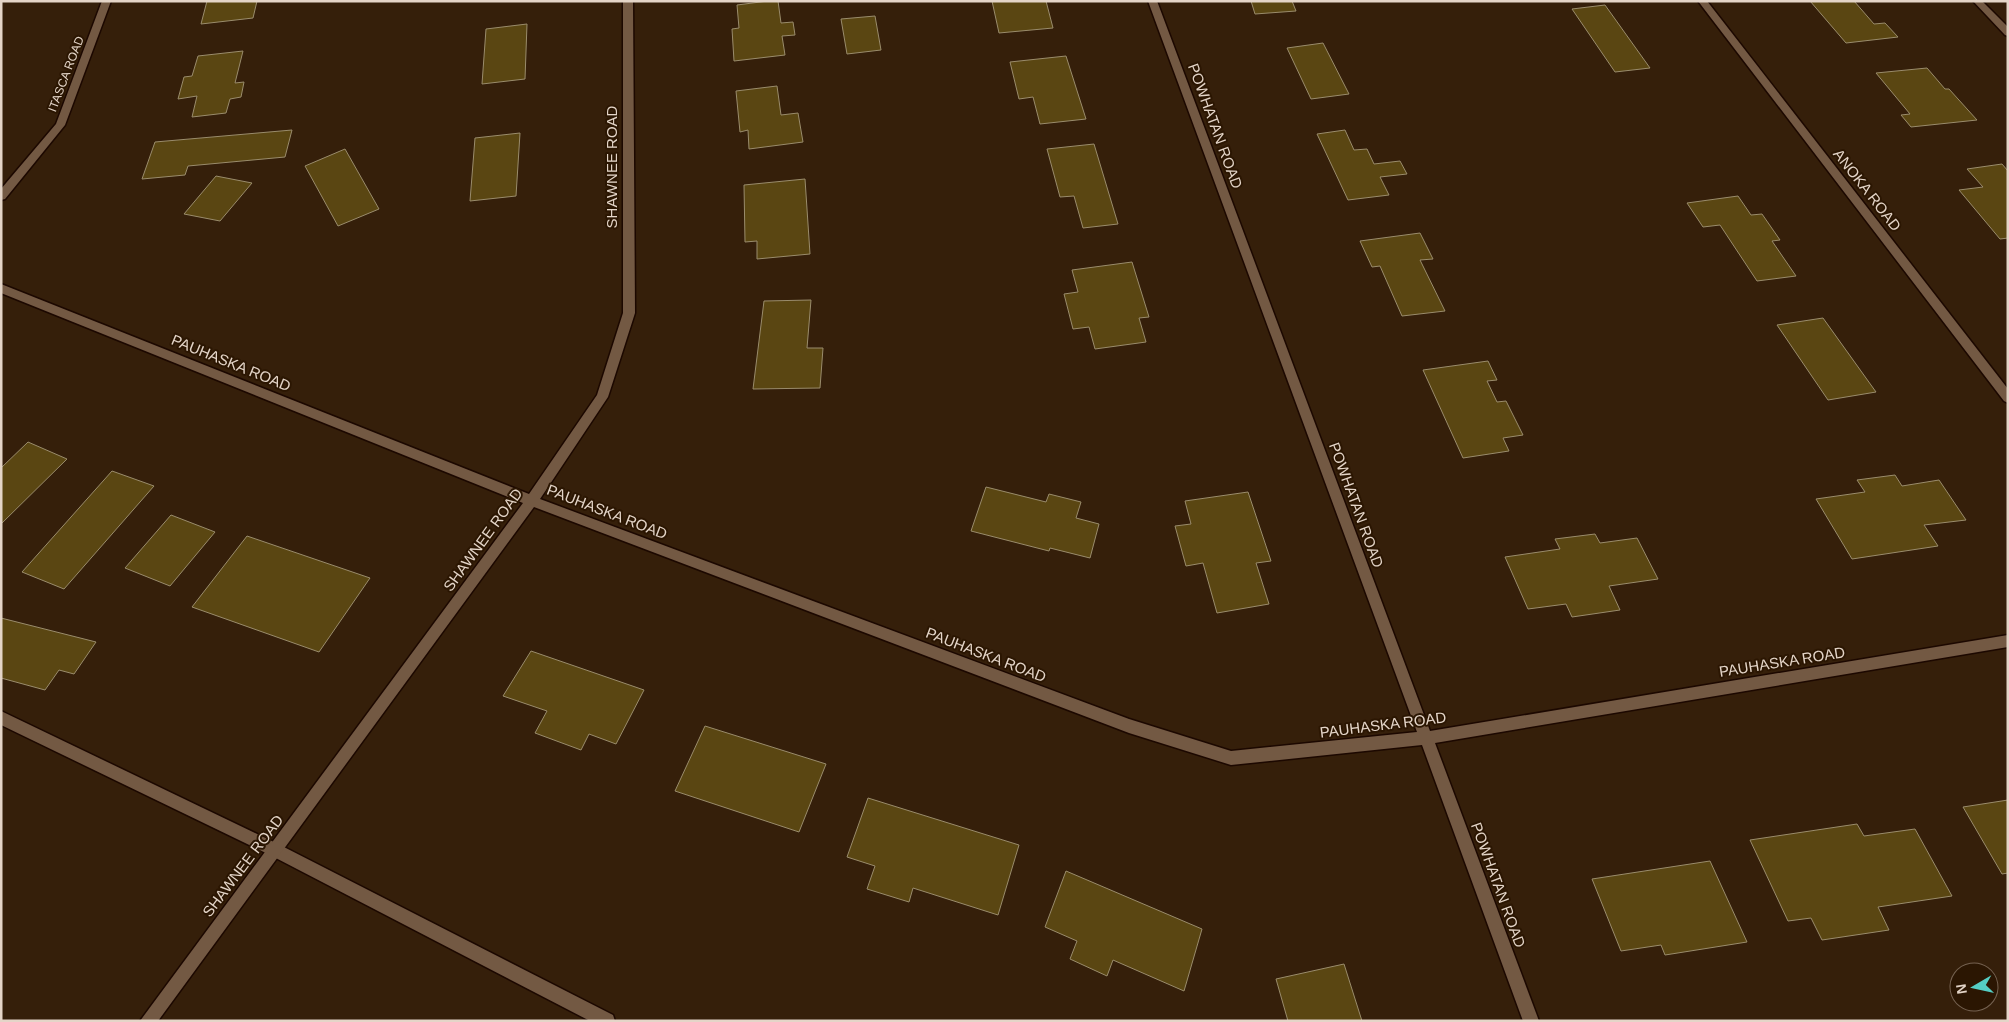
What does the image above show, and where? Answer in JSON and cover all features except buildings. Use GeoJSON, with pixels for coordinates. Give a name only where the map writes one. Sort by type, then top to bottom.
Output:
{"type":"FeatureCollection","features":[{"type":"Feature","properties":{"kind":"street","name":"ITASCA ROAD"},"geometry":{"type":"LineString","coordinates":[[1,196],[60,125],[107,1]]}},
{"type":"Feature","properties":{"kind":"street","name":"SHAWNEE ROAD"},"geometry":{"type":"LineString","coordinates":[[148,1021],[532,501],[602,397],[629,313],[628,1]]}},
{"type":"Feature","properties":{"kind":"street","name":"POWHATAN ROAD"},"geometry":{"type":"LineString","coordinates":[[1152,1],[1531,1021]]}},
{"type":"Feature","properties":{"kind":"street","name":"ANOKA ROAD"},"geometry":{"type":"LineString","coordinates":[[1702,1],[2008,398]]}},
{"type":"Feature","properties":{"kind":"street"},"geometry":{"type":"LineString","coordinates":[[1977,1],[2008,33]]}},
{"type":"Feature","properties":{"kind":"street","name":"PAUHASKA ROAD"},"geometry":{"type":"LineString","coordinates":[[1,288],[532,501],[1129,726],[1231,758],[1426,738],[2008,641]]}},
{"type":"Feature","properties":{"kind":"street"},"geometry":{"type":"LineString","coordinates":[[1,718],[275,850],[607,1021]]}}]}
